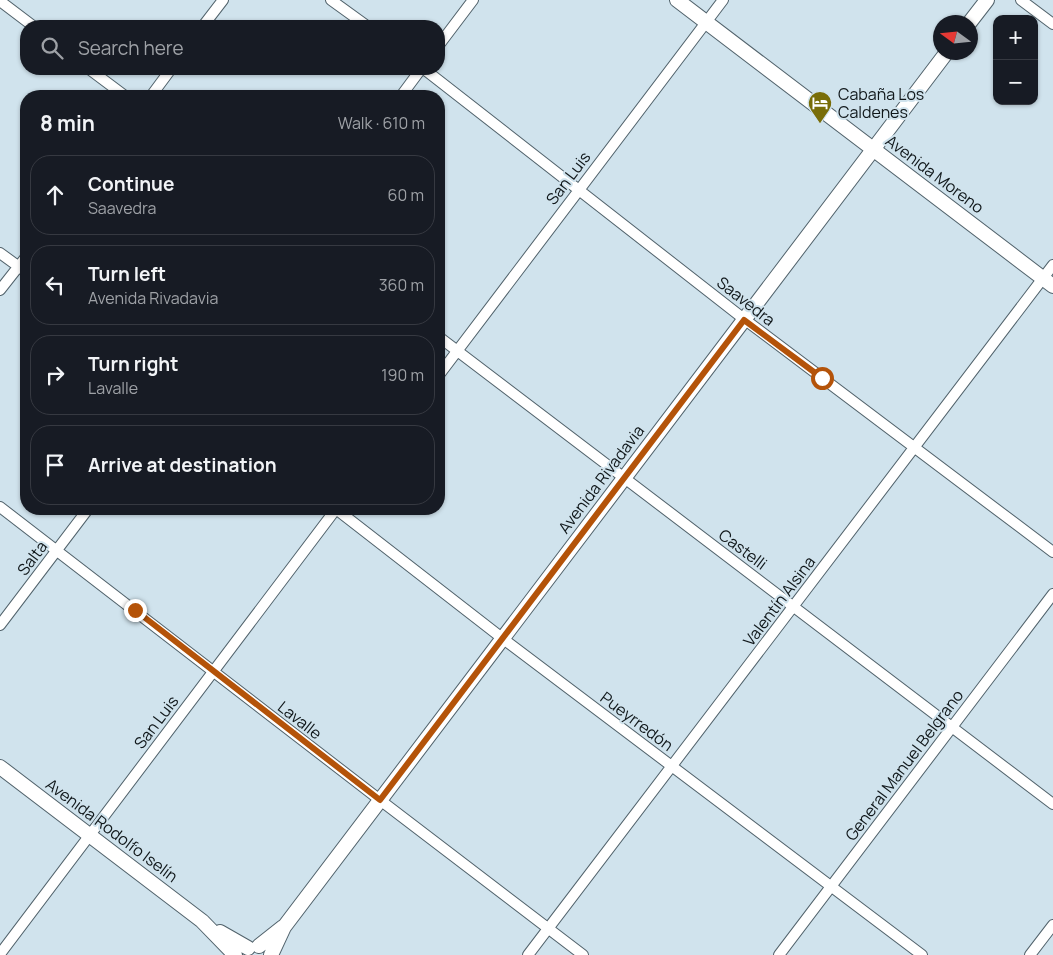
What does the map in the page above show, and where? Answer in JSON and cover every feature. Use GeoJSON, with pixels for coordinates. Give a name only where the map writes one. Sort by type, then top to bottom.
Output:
{"type":"FeatureCollection","features":[{"type":"Feature","properties":{"kind":"main road","name":"Avenida Moreno"},"geometry":{"type":"LineString","coordinates":[[677,0],[1048,282]]}},
{"type":"Feature","properties":{"kind":"main road"},"geometry":{"type":"LineString","coordinates":[[975,15],[987,0]]}},
{"type":"Feature","properties":{"kind":"main road","name":"Avenida Rivadavia"},"geometry":{"type":"LineString","coordinates":[[271,955],[284,927],[941,60]]}},
{"type":"Feature","properties":{"kind":"main road","name":"Avenida Rodolfo Iselín"},"geometry":{"type":"LineString","coordinates":[[0,767],[202,921],[249,950],[264,948],[271,955]]}},
{"type":"Feature","properties":{"kind":"main road","name":"Avenida Rodolfo Iselín"},"geometry":{"type":"LineString","coordinates":[[202,921],[235,955]]}},
{"type":"Feature","properties":{"kind":"main road","name":"Avenida Rivadavia"},"geometry":{"type":"LineString","coordinates":[[249,950],[284,927]]}},
{"type":"Feature","properties":{"kind":"street"},"geometry":{"type":"LineString","coordinates":[[208,20],[223,0]]}},
{"type":"Feature","properties":{"kind":"street"},"geometry":{"type":"LineString","coordinates":[[331,0],[359,20]]}},
{"type":"Feature","properties":{"kind":"street"},"geometry":{"type":"LineString","coordinates":[[445,38],[473,0]]}},
{"type":"Feature","properties":{"kind":"street","name":"San Luis"},"geometry":{"type":"LineString","coordinates":[[445,367],[723,0]]}},
{"type":"Feature","properties":{"kind":"street"},"geometry":{"type":"LineString","coordinates":[[1021,0],[1053,24]]}},
{"type":"Feature","properties":{"kind":"street"},"geometry":{"type":"LineString","coordinates":[[0,1],[25,20]]}},
{"type":"Feature","properties":{"kind":"street"},"geometry":{"type":"LineString","coordinates":[[97,75],[117,90]]}},
{"type":"Feature","properties":{"kind":"street"},"geometry":{"type":"LineString","coordinates":[[155,90],[166,75]]}},
{"type":"Feature","properties":{"kind":"street"},"geometry":{"type":"LineString","coordinates":[[406,90],[418,75]]}},
{"type":"Feature","properties":{"kind":"street","name":"Saavedra"},"geometry":{"type":"LineString","coordinates":[[431,75],[744,320],[1053,552]]}},
{"type":"Feature","properties":{"kind":"street"},"geometry":{"type":"LineString","coordinates":[[0,253],[20,267]]}},
{"type":"Feature","properties":{"kind":"street","name":"Valentín Alsina"},"geometry":{"type":"LineString","coordinates":[[528,955],[914,448],[1048,282],[1053,265]]}},
{"type":"Feature","properties":{"kind":"street"},"geometry":{"type":"LineString","coordinates":[[0,290],[20,272]]}},
{"type":"Feature","properties":{"kind":"street","name":"Castelli"},"geometry":{"type":"LineString","coordinates":[[445,342],[1053,804]]}},
{"type":"Feature","properties":{"kind":"street","name":"Lavalle"},"geometry":{"type":"LineString","coordinates":[[0,507],[583,955]]}},
{"type":"Feature","properties":{"kind":"street","name":"Salta"},"geometry":{"type":"LineString","coordinates":[[0,625],[83,515]]}},
{"type":"Feature","properties":{"kind":"street","name":"San Luis"},"geometry":{"type":"LineString","coordinates":[[0,954],[331,515]]}},
{"type":"Feature","properties":{"kind":"street","name":"Pueyrredón"},"geometry":{"type":"LineString","coordinates":[[344,515],[502,638],[922,955]]}},
{"type":"Feature","properties":{"kind":"street","name":"General Manuel Belgrano"},"geometry":{"type":"LineString","coordinates":[[779,955],[1053,594]]}},
{"type":"Feature","properties":{"kind":"street"},"geometry":{"type":"LineString","coordinates":[[1030,955],[1053,925]]}},
{"type":"Feature","properties":{"kind":"place","name":"Cabaña Los Caldenes"},"geometry":{"type":"Point","coordinates":[820,124]}},
{"type":"Feature","properties":{"kind":"route"},"geometry":{"type":"LineString","coordinates":[[135,610],[380,800],[744,320],[822,378]]}}]}
